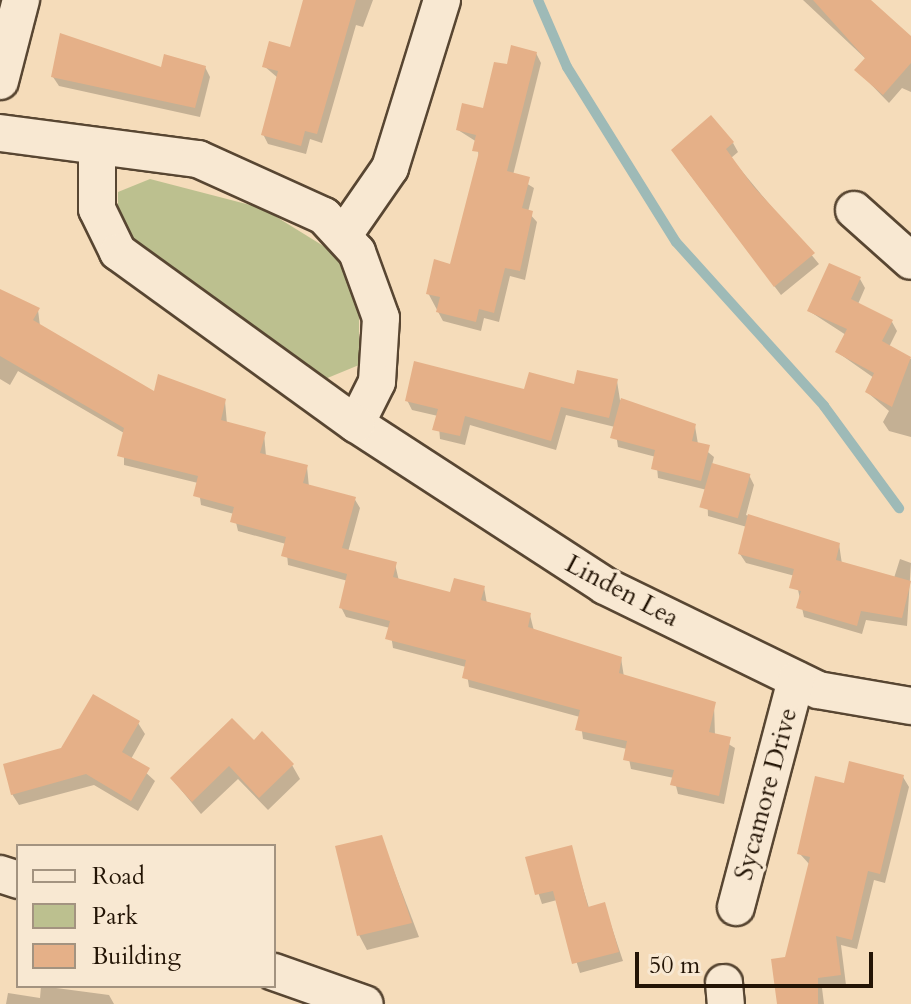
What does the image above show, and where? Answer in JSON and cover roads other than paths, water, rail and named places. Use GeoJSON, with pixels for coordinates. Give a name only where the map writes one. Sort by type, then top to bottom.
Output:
{"type":"FeatureCollection","features":[{"type":"Feature","properties":{"kind":"street"},"geometry":{"type":"LineString","coordinates":[[0,81],[21,0]]}},
{"type":"Feature","properties":{"kind":"street"},"geometry":{"type":"LineString","coordinates":[[345,233],[390,168],[442,0]]}},
{"type":"Feature","properties":{"kind":"street"},"geometry":{"type":"LineString","coordinates":[[0,133],[198,159],[294,198],[345,233],[381,318],[377,382],[356,424]]}},
{"type":"Feature","properties":{"kind":"street","name":"Linden Lea"},"geometry":{"type":"LineString","coordinates":[[97,148],[97,209],[118,252],[356,424],[605,586],[796,680],[852,699],[911,706]]}},
{"type":"Feature","properties":{"kind":"street"},"geometry":{"type":"LineString","coordinates":[[854,210],[911,261]]}},
{"type":"Feature","properties":{"kind":"street","name":"Sycamore Drive"},"geometry":{"type":"LineString","coordinates":[[736,907],[796,680]]}},
{"type":"Feature","properties":{"kind":"street"},"geometry":{"type":"LineString","coordinates":[[276,973],[365,1004]]}},
{"type":"Feature","properties":{"kind":"waterway"},"geometry":{"type":"LineString","coordinates":[[538,0],[567,67],[676,242],[824,406],[899,508]]}}]}
